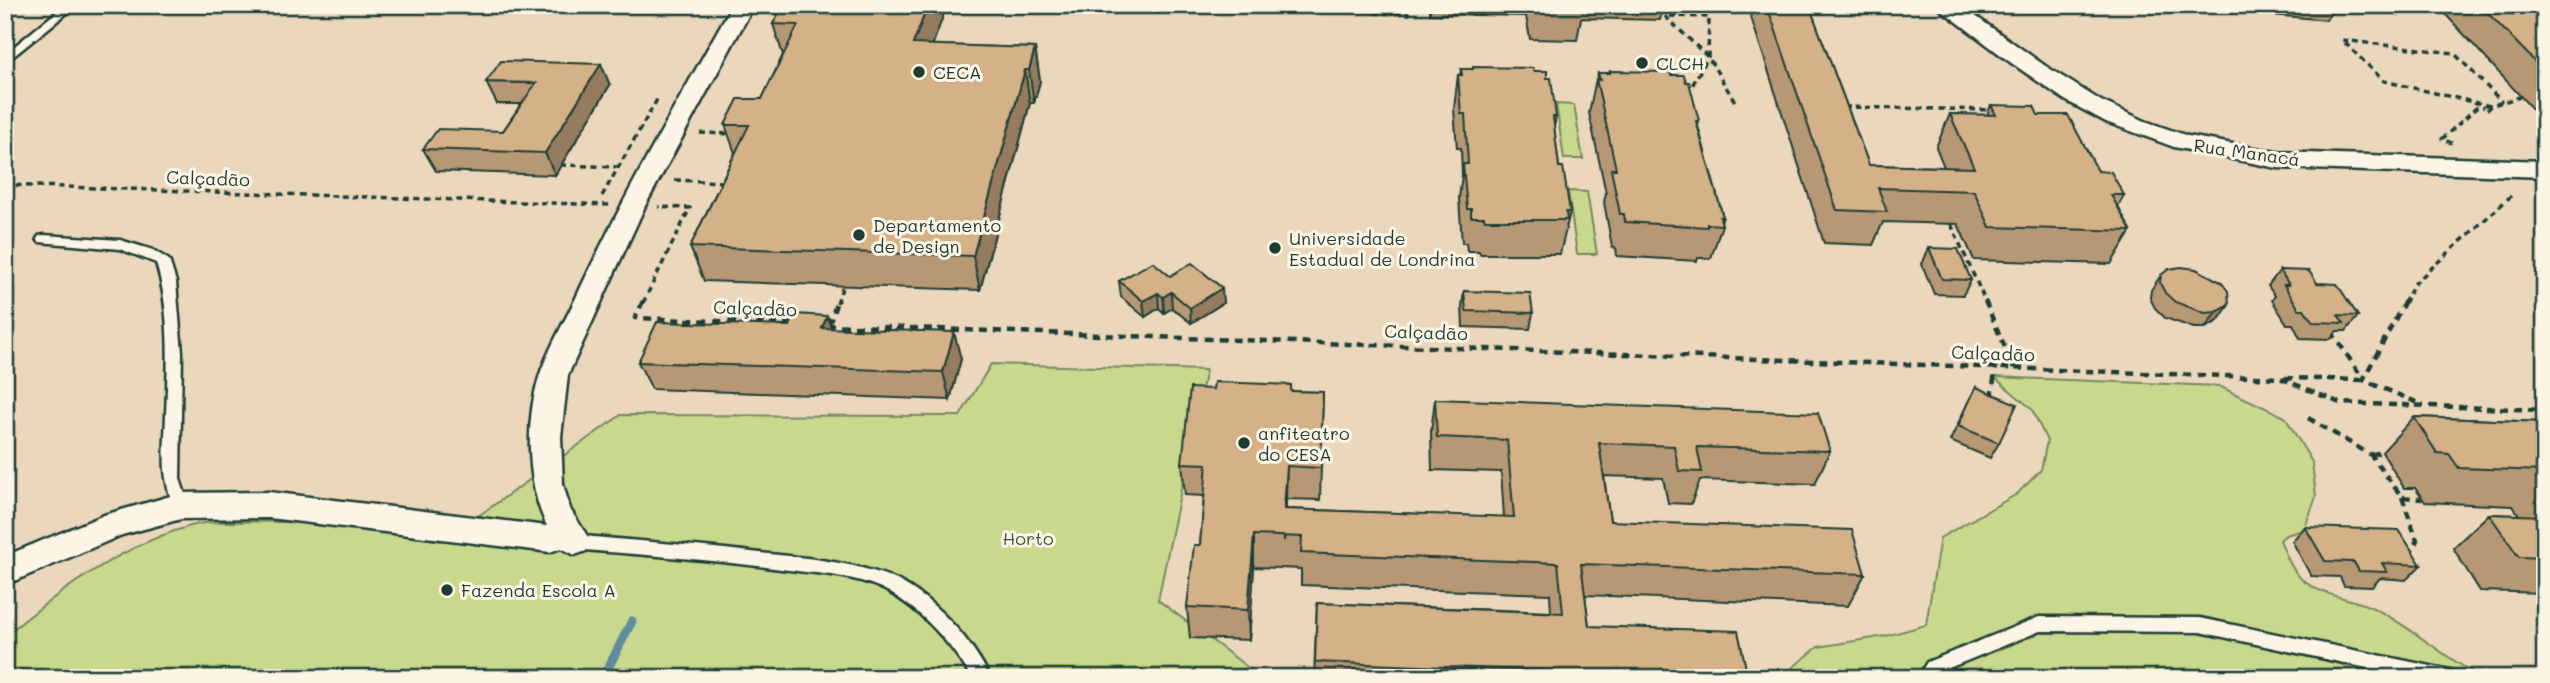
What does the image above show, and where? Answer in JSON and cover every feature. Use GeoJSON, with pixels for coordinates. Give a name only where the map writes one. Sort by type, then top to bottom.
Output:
{"type":"FeatureCollection","features":[{"type":"Feature","properties":{"kind":"street"},"geometry":{"type":"LineString","coordinates":[[5,571],[115,524],[170,508],[269,505],[562,541],[551,500],[547,436],[548,403],[554,375],[632,206],[743,5]]}},
{"type":"Feature","properties":{"kind":"street","name":"Rua Manacá"},"geometry":{"type":"LineString","coordinates":[[1947,5],[2061,87],[2095,107],[2178,141],[2277,160],[2545,169]]}},
{"type":"Feature","properties":{"kind":"lane"},"geometry":{"type":"LineString","coordinates":[[5,60],[72,5]]}},
{"type":"Feature","properties":{"kind":"lane"},"geometry":{"type":"LineString","coordinates":[[44,239],[141,247],[162,260],[169,282],[175,353],[170,508]]}},
{"type":"Feature","properties":{"kind":"lane"},"geometry":{"type":"LineString","coordinates":[[562,541],[767,560],[838,570],[892,585],[932,613],[971,659],[982,678]]}},
{"type":"Feature","properties":{"kind":"lane"},"geometry":{"type":"LineString","coordinates":[[1925,678],[1933,667],[2039,624],[2200,625],[2449,678]]}},
{"type":"Feature","properties":{"kind":"path"},"geometry":{"type":"LineString","coordinates":[[1374,13],[1410,14]]}},
{"type":"Feature","properties":{"kind":"path"},"geometry":{"type":"LineString","coordinates":[[1683,103],[1708,57],[1709,17],[1668,16],[1708,57],[1737,105]]}},
{"type":"Feature","properties":{"kind":"path"},"geometry":{"type":"LineString","coordinates":[[2489,108],[2384,81],[2342,40],[2454,52],[2502,102]]}},
{"type":"Feature","properties":{"kind":"path"},"geometry":{"type":"LineString","coordinates":[[602,196],[659,96]]}},
{"type":"Feature","properties":{"kind":"path"},"geometry":{"type":"LineString","coordinates":[[2459,146],[2442,139],[2476,108],[2489,108],[2521,97]]}},
{"type":"Feature","properties":{"kind":"path"},"geometry":{"type":"LineString","coordinates":[[1835,107],[1999,110]]}},
{"type":"Feature","properties":{"kind":"path"},"geometry":{"type":"LineString","coordinates":[[693,145],[706,121]]}},
{"type":"Feature","properties":{"kind":"path"},"geometry":{"type":"LineString","coordinates":[[699,133],[736,134]]}},
{"type":"Feature","properties":{"kind":"path"},"geometry":{"type":"LineString","coordinates":[[561,165],[619,167]]}},
{"type":"Feature","properties":{"kind":"path"},"geometry":{"type":"LineString","coordinates":[[681,169],[675,180],[736,182]]}},
{"type":"Feature","properties":{"kind":"path","name":"Calçadão"},"geometry":{"type":"LineString","coordinates":[[5,185],[619,205]]}},
{"type":"Feature","properties":{"kind":"path"},"geometry":{"type":"LineString","coordinates":[[2363,380],[2415,283],[2511,196]]}},
{"type":"Feature","properties":{"kind":"path","name":"Calçadão"},"geometry":{"type":"LineString","coordinates":[[655,206],[690,208],[635,318],[801,324]]}},
{"type":"Feature","properties":{"kind":"path"},"geometry":{"type":"LineString","coordinates":[[1951,224],[2014,368]]}},
{"type":"Feature","properties":{"kind":"path"},"geometry":{"type":"LineString","coordinates":[[825,336],[843,285]]}},
{"type":"Feature","properties":{"kind":"path","name":"Calçadão"},"geometry":{"type":"LineString","coordinates":[[815,324],[2280,377],[2340,403],[2425,406]]}},
{"type":"Feature","properties":{"kind":"path"},"geometry":{"type":"LineString","coordinates":[[2329,326],[2363,380]]}},
{"type":"Feature","properties":{"kind":"path"},"geometry":{"type":"LineString","coordinates":[[1989,408],[1996,368]]}},
{"type":"Feature","properties":{"kind":"path"},"geometry":{"type":"LineString","coordinates":[[2280,377],[2363,380],[2425,406],[2545,410]]}},
{"type":"Feature","properties":{"kind":"path"},"geometry":{"type":"LineString","coordinates":[[2308,418],[2371,455],[2402,496],[2417,540],[2407,563]]}},
{"type":"Feature","properties":{"kind":"path"},"geometry":{"type":"LineString","coordinates":[[2371,455],[2399,447]]}},
{"type":"Feature","properties":{"kind":"path"},"geometry":{"type":"LineString","coordinates":[[2402,496],[2422,499]]}},
{"type":"Feature","properties":{"kind":"shaded area","name":"Universidade Estadual de Londrina"},"geometry":{"type":"Polygon","coordinates":[[[5,5],[2545,5],[2545,678],[5,678],[5,5]]]}},
{"type":"Feature","properties":{"kind":"green space"},"geometry":{"type":"Polygon","coordinates":[[[1556,104],[1574,105],[1583,159],[1564,159],[1556,104]]]}},
{"type":"Feature","properties":{"kind":"green space"},"geometry":{"type":"Polygon","coordinates":[[[1568,191],[1587,192],[1597,254],[1577,254],[1568,191]]]}},
{"type":"Feature","properties":{"kind":"green space","name":"Horto"},"geometry":{"type":"Polygon","coordinates":[[[991,364],[1206,370],[1158,600],[1262,678],[5,678],[5,636],[96,569],[145,542],[171,532],[207,522],[288,522],[443,541],[621,415],[960,416],[991,364]]]}},
{"type":"Feature","properties":{"kind":"green space"},"geometry":{"type":"Polygon","coordinates":[[[1994,377],[2219,386],[2285,417],[2312,462],[2316,497],[2304,530],[2286,535],[2280,540],[2296,573],[2314,588],[2379,611],[2484,678],[1789,678],[1792,668],[1818,647],[1886,636],[1926,625],[1940,538],[2017,494],[2041,470],[2047,441],[2032,409],[1994,377]]]}},
{"type":"Feature","properties":{"kind":"building"},"geometry":{"type":"Polygon","coordinates":[[[783,5],[928,5],[913,44],[1035,48],[1029,70],[1025,70],[973,256],[690,247],[749,125],[725,125],[738,99],[762,99],[798,25],[773,24],[783,5]]]}},
{"type":"Feature","properties":{"kind":"building"},"geometry":{"type":"Polygon","coordinates":[[[1767,5],[1809,5],[1869,165],[1974,168],[1950,114],[1996,115],[1991,105],[2034,106],[2038,115],[2068,115],[2098,171],[2111,172],[2124,195],[2111,195],[2131,231],[1990,227],[1974,191],[1878,188],[1887,212],[1837,210],[1767,5]]]}},
{"type":"Feature","properties":{"kind":"building"},"geometry":{"type":"Polygon","coordinates":[[[2480,5],[2545,5],[2545,72],[2480,5]]]}},
{"type":"Feature","properties":{"kind":"building"},"geometry":{"type":"Polygon","coordinates":[[[501,61],[601,64],[545,153],[423,149],[438,129],[503,131],[536,83],[486,82],[501,61]]]}},
{"type":"Feature","properties":{"kind":"building"},"geometry":{"type":"Polygon","coordinates":[[[1533,68],[1534,71],[1547,71],[1547,78],[1551,78],[1556,117],[1553,117],[1559,167],[1563,167],[1570,212],[1566,212],[1567,220],[1485,220],[1484,217],[1471,217],[1471,209],[1467,209],[1463,164],[1468,164],[1465,114],[1461,114],[1458,75],[1462,75],[1461,69],[1533,68]]]}},
{"type":"Feature","properties":{"kind":"building"},"geometry":{"type":"Polygon","coordinates":[[[1670,72],[1671,75],[1684,75],[1686,82],[1689,82],[1699,121],[1696,121],[1723,217],[1720,217],[1722,225],[1707,224],[1707,227],[1625,222],[1624,214],[1620,214],[1611,169],[1616,169],[1596,79],[1600,80],[1598,73],[1670,72]]]}},
{"type":"Feature","properties":{"kind":"building"},"geometry":{"type":"Polygon","coordinates":[[[1929,248],[1958,249],[1971,280],[1942,279],[1929,248]]]}},
{"type":"Feature","properties":{"kind":"building"},"geometry":{"type":"Polygon","coordinates":[[[1153,262],[1170,276],[1192,263],[1222,288],[1190,308],[1171,292],[1163,297],[1158,293],[1143,301],[1119,281],[1153,262]]]}},
{"type":"Feature","properties":{"kind":"building"},"geometry":{"type":"Polygon","coordinates":[[[2169,269],[2196,269],[2221,282],[2228,291],[2229,305],[2216,312],[2205,313],[2175,302],[2165,293],[2160,283],[2161,275],[2169,269]]]}},
{"type":"Feature","properties":{"kind":"building"},"geometry":{"type":"Polygon","coordinates":[[[2280,270],[2309,271],[2317,283],[2337,284],[2358,316],[2338,315],[2344,323],[2313,322],[2304,309],[2299,309],[2284,285],[2289,285],[2280,270]]]}},
{"type":"Feature","properties":{"kind":"building"},"geometry":{"type":"Polygon","coordinates":[[[1464,291],[1530,293],[1533,313],[1466,311],[1464,291]]]}},
{"type":"Feature","properties":{"kind":"building"},"geometry":{"type":"Polygon","coordinates":[[[795,314],[827,316],[822,328],[954,332],[943,372],[638,362],[657,322],[790,326],[795,314]]]}},
{"type":"Feature","properties":{"kind":"building"},"geometry":{"type":"Polygon","coordinates":[[[1214,382],[1291,385],[1291,391],[1323,392],[1321,468],[1287,466],[1284,509],[1514,517],[1507,440],[1437,437],[1435,399],[1818,413],[1830,451],[1697,447],[1702,472],[1679,471],[1674,446],[1599,443],[1610,521],[1852,530],[1865,574],[1581,564],[1589,626],[1738,631],[1748,678],[1552,678],[1551,671],[1315,662],[1317,603],[1563,613],[1558,563],[1301,553],[1302,537],[1254,535],[1248,610],[1187,607],[1194,545],[1200,545],[1207,464],[1182,463],[1190,388],[1213,389],[1214,382]]]}},
{"type":"Feature","properties":{"kind":"building"},"geometry":{"type":"Polygon","coordinates":[[[1976,387],[2017,404],[1999,443],[1958,426],[1976,387]]]}},
{"type":"Feature","properties":{"kind":"building"},"geometry":{"type":"Polygon","coordinates":[[[2414,417],[2545,422],[2545,471],[2459,468],[2449,454],[2437,453],[2414,417]]]}},
{"type":"Feature","properties":{"kind":"building"},"geometry":{"type":"Polygon","coordinates":[[[2489,514],[2545,516],[2545,558],[2519,557],[2489,514]]]}},
{"type":"Feature","properties":{"kind":"building"},"geometry":{"type":"Polygon","coordinates":[[[2305,527],[2399,530],[2421,565],[2382,563],[2387,572],[2359,571],[2354,562],[2325,561],[2305,527]]]}},
{"type":"Feature","properties":{"kind":"waterway"},"geometry":{"type":"LineString","coordinates":[[603,678],[632,621]]}},
{"type":"Feature","properties":{"kind":"place","name":"CLCH"},"geometry":{"type":"Point","coordinates":[1642,63]}},
{"type":"Feature","properties":{"kind":"place","name":"CECA"},"geometry":{"type":"Point","coordinates":[919,72]}},
{"type":"Feature","properties":{"kind":"place","name":"Departamento de Design"},"geometry":{"type":"Point","coordinates":[859,235]}},
{"type":"Feature","properties":{"kind":"place","name":"Universidade Estadual de Londrina"},"geometry":{"type":"Point","coordinates":[1275,248]}},
{"type":"Feature","properties":{"kind":"place","name":"anfiteatro do CESA"},"geometry":{"type":"Point","coordinates":[1244,443]}},
{"type":"Feature","properties":{"kind":"place","name":"Fazenda Escola A"},"geometry":{"type":"Point","coordinates":[447,590]}}]}
